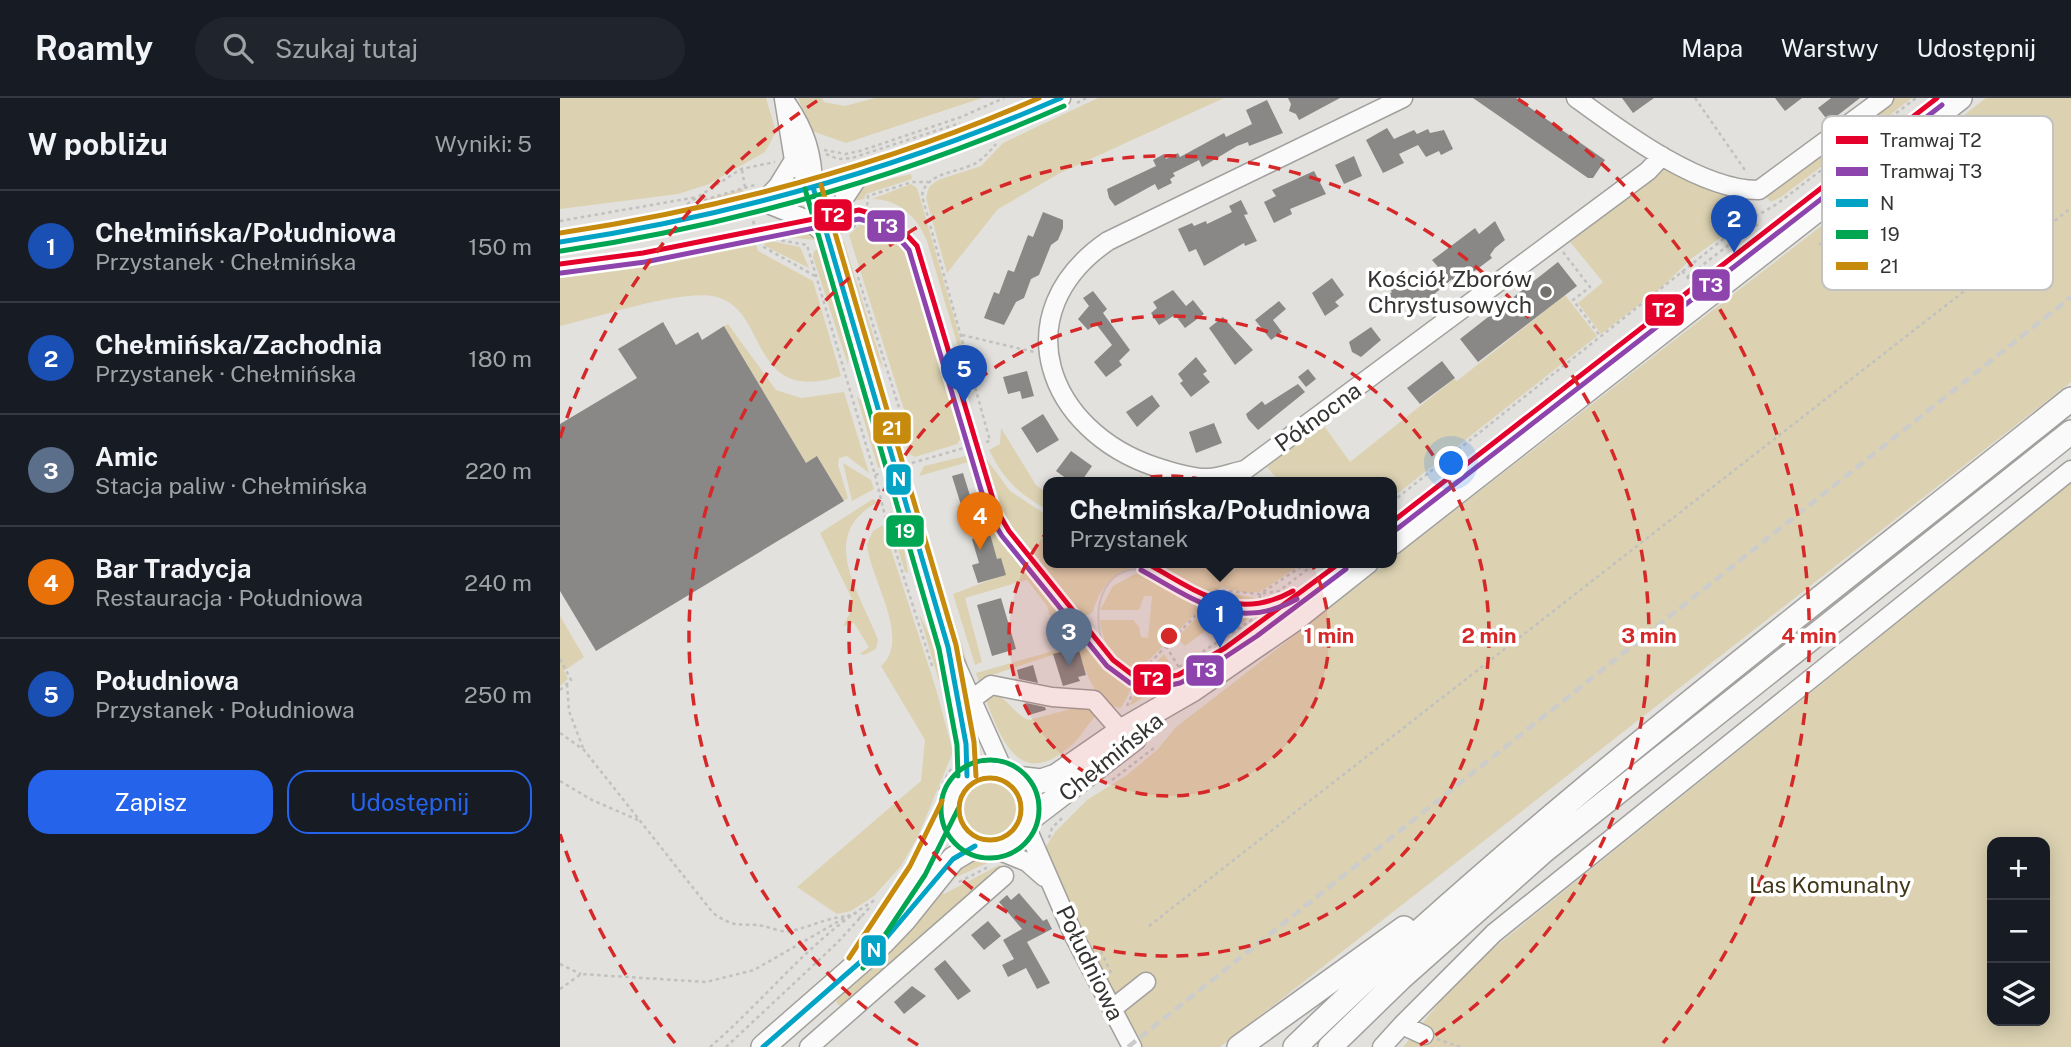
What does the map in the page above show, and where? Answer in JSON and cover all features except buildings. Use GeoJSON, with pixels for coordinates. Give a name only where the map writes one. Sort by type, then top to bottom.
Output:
{"type":"FeatureCollection","features":[{"type":"Feature","properties":{"kind":"main road"},"geometry":{"type":"LineString","coordinates":[[1938,116],[1961,98]]}},
{"type":"Feature","properties":{"kind":"main road"},"geometry":{"type":"LineString","coordinates":[[1397,538],[1822,207]]}},
{"type":"Feature","properties":{"kind":"main road"},"geometry":{"type":"LineString","coordinates":[[1295,1047],[1462,890],[1583,789],[2071,399]]}},
{"type":"Feature","properties":{"kind":"main road"},"geometry":{"type":"LineString","coordinates":[[1330,1047],[1401,978],[1545,850],[2071,432]]}},
{"type":"Feature","properties":{"kind":"main road","name":"Chełmińska"},"geometry":{"type":"LineString","coordinates":[[1009,775],[1041,781],[1056,776],[1123,720],[1295,619],[1359,568]]}},
{"type":"Feature","properties":{"kind":"main road","name":"Chełmińska"},"geometry":{"type":"LineString","coordinates":[[1027,823],[1077,785],[1190,683]]}},
{"type":"Feature","properties":{"kind":"main road"},"geometry":{"type":"LineString","coordinates":[[763,1047],[904,920],[953,859],[986,854],[1013,842],[1027,823],[1026,792],[1009,775],[985,769],[967,776],[958,784],[918,870],[856,963]]}},
{"type":"Feature","properties":{"kind":"main road"},"geometry":{"type":"LineString","coordinates":[[950,804],[955,830],[986,854]]}},
{"type":"Feature","properties":{"kind":"main road"},"geometry":{"type":"LineString","coordinates":[[1239,1047],[1366,954],[1462,890]]}},
{"type":"Feature","properties":{"kind":"street"},"geometry":{"type":"LineString","coordinates":[[783,98],[817,151],[832,168],[861,173]]}},
{"type":"Feature","properties":{"kind":"street"},"geometry":{"type":"LineString","coordinates":[[755,199],[783,180],[787,156],[783,98]]}},
{"type":"Feature","properties":{"kind":"street","name":"Północna"},"geometry":{"type":"LineString","coordinates":[[1202,477],[1171,472],[1132,460],[1089,431],[1059,390],[1051,356],[1051,316],[1067,279],[1090,253],[1108,241],[1403,98]]}},
{"type":"Feature","properties":{"kind":"street"},"geometry":{"type":"LineString","coordinates":[[1576,98],[1661,156],[1732,187],[1759,190],[1822,144]]}},
{"type":"Feature","properties":{"kind":"street"},"geometry":{"type":"LineString","coordinates":[[1860,116],[1884,98]]}},
{"type":"Feature","properties":{"kind":"street"},"geometry":{"type":"LineString","coordinates":[[560,242],[621,234],[755,199],[813,187],[1068,101]]}},
{"type":"Feature","properties":{"kind":"street"},"geometry":{"type":"LineString","coordinates":[[813,187],[817,151]]}},
{"type":"Feature","properties":{"kind":"street"},"geometry":{"type":"LineString","coordinates":[[787,156],[813,187],[837,236],[948,647],[1009,775]]}},
{"type":"Feature","properties":{"kind":"street","name":"Północna"},"geometry":{"type":"LineString","coordinates":[[1213,477],[1245,470],[1648,171],[1661,156]]}},
{"type":"Feature","properties":{"kind":"street"},"geometry":{"type":"LineString","coordinates":[[837,236],[845,197],[861,173]]}},
{"type":"Feature","properties":{"kind":"street"},"geometry":{"type":"LineString","coordinates":[[755,199],[808,220],[837,236]]}},
{"type":"Feature","properties":{"kind":"street"},"geometry":{"type":"LineString","coordinates":[[1382,1047],[1494,933],[2071,470]]}},
{"type":"Feature","properties":{"kind":"street"},"geometry":{"type":"LineString","coordinates":[[948,647],[950,676],[968,748],[967,776]]}},
{"type":"Feature","properties":{"kind":"street"},"geometry":{"type":"LineString","coordinates":[[971,700],[991,685],[1052,697],[1094,700],[1123,720]]}},
{"type":"Feature","properties":{"kind":"street","name":"Południowa"},"geometry":{"type":"LineString","coordinates":[[1027,823],[1047,879],[1132,1047]]}},
{"type":"Feature","properties":{"kind":"street","name":"Południowa"},"geometry":{"type":"LineString","coordinates":[[986,854],[1027,862],[1047,879]]}},
{"type":"Feature","properties":{"kind":"street"},"geometry":{"type":"LineString","coordinates":[[809,1047],[1004,876]]}},
{"type":"Feature","properties":{"kind":"street"},"geometry":{"type":"LineString","coordinates":[[1112,1009],[1146,982]]}},
{"type":"Feature","properties":{"kind":"street"},"geometry":{"type":"LineString","coordinates":[[821,994],[842,1019]]}},
{"type":"Feature","properties":{"kind":"street"},"geometry":{"type":"LineString","coordinates":[[1402,1026],[1424,1035]]}},
{"type":"Feature","properties":{"kind":"path"},"geometry":{"type":"LineString","coordinates":[[1068,101],[1086,98]]}},
{"type":"Feature","properties":{"kind":"path"},"geometry":{"type":"LineString","coordinates":[[1695,98],[1759,190]]}},
{"type":"Feature","properties":{"kind":"path"},"geometry":{"type":"LineString","coordinates":[[1892,116],[1916,98]]}},
{"type":"Feature","properties":{"kind":"path"},"geometry":{"type":"LineString","coordinates":[[817,151],[830,157],[852,158],[970,120]]}},
{"type":"Feature","properties":{"kind":"path"},"geometry":{"type":"LineString","coordinates":[[837,236],[866,217],[868,196],[912,182],[928,182],[978,162],[1002,139]]}},
{"type":"Feature","properties":{"kind":"path"},"geometry":{"type":"LineString","coordinates":[[766,173],[787,156]]}},
{"type":"Feature","properties":{"kind":"path"},"geometry":{"type":"LineString","coordinates":[[741,169],[755,199]]}},
{"type":"Feature","properties":{"kind":"path"},"geometry":{"type":"LineString","coordinates":[[1397,497],[1741,225],[1777,204],[1822,170]]}},
{"type":"Feature","properties":{"kind":"path"},"geometry":{"type":"LineString","coordinates":[[928,182],[922,196],[990,441],[986,442]]}},
{"type":"Feature","properties":{"kind":"path"},"geometry":{"type":"LineString","coordinates":[[560,221],[633,211],[694,196],[704,200],[759,183]]}},
{"type":"Feature","properties":{"kind":"path"},"geometry":{"type":"LineString","coordinates":[[2053,223],[2071,208]]}},
{"type":"Feature","properties":{"kind":"path"},"geometry":{"type":"LineString","coordinates":[[753,221],[762,246],[815,276]]}},
{"type":"Feature","properties":{"kind":"path"},"geometry":{"type":"LineString","coordinates":[[1687,277],[1756,224]]}},
{"type":"Feature","properties":{"kind":"path"},"geometry":{"type":"LineString","coordinates":[[766,231],[768,239],[807,244],[875,474],[887,524],[934,674]]}},
{"type":"Feature","properties":{"kind":"path"},"geometry":{"type":"LineString","coordinates":[[1554,241],[1590,287],[1573,300],[1601,337]]}},
{"type":"Feature","properties":{"kind":"path"},"geometry":{"type":"LineString","coordinates":[[856,272],[901,414],[905,444]]}},
{"type":"Feature","properties":{"kind":"path"},"geometry":{"type":"LineString","coordinates":[[1149,926],[1969,290]]}},
{"type":"Feature","properties":{"kind":"path"},"geometry":{"type":"LineString","coordinates":[[962,335],[1051,356]]}},
{"type":"Feature","properties":{"kind":"path"},"geometry":{"type":"LineString","coordinates":[[942,355],[969,447]]}},
{"type":"Feature","properties":{"kind":"path"},"geometry":{"type":"LineString","coordinates":[[905,465],[974,445]]}},
{"type":"Feature","properties":{"kind":"path"},"geometry":{"type":"LineString","coordinates":[[906,456],[912,463]]}},
{"type":"Feature","properties":{"kind":"path"},"geometry":{"type":"LineString","coordinates":[[875,474],[884,472]]}},
{"type":"Feature","properties":{"kind":"path"},"geometry":{"type":"LineString","coordinates":[[1260,594],[1299,568]]}},
{"type":"Feature","properties":{"kind":"path"},"geometry":{"type":"LineString","coordinates":[[1123,720],[1143,670],[1216,590],[1260,594],[1279,591],[1309,568]]}},
{"type":"Feature","properties":{"kind":"path"},"geometry":{"type":"LineString","coordinates":[[1179,667],[1259,614],[1260,594]]}},
{"type":"Feature","properties":{"kind":"path"},"geometry":{"type":"LineString","coordinates":[[1251,621],[1257,631],[1252,634]]}},
{"type":"Feature","properties":{"kind":"path"},"geometry":{"type":"LineString","coordinates":[[1166,646],[1190,683]]}},
{"type":"Feature","properties":{"kind":"path"},"geometry":{"type":"LineString","coordinates":[[560,659],[571,680],[560,690]]}},
{"type":"Feature","properties":{"kind":"path"},"geometry":{"type":"LineString","coordinates":[[567,684],[569,711],[584,750]]}},
{"type":"Feature","properties":{"kind":"path"},"geometry":{"type":"LineString","coordinates":[[1123,720],[1132,709]]}},
{"type":"Feature","properties":{"kind":"path"},"geometry":{"type":"LineString","coordinates":[[560,733],[584,750],[713,913],[736,926],[759,925],[788,932],[826,918],[848,916]]}},
{"type":"Feature","properties":{"kind":"path"},"geometry":{"type":"LineString","coordinates":[[560,780],[592,800],[641,822]]}},
{"type":"Feature","properties":{"kind":"path"},"geometry":{"type":"LineString","coordinates":[[950,887],[986,854]]}},
{"type":"Feature","properties":{"kind":"path"},"geometry":{"type":"LineString","coordinates":[[710,1047],[782,974],[853,914],[878,898],[861,918],[726,1047]]}},
{"type":"Feature","properties":{"kind":"path"},"geometry":{"type":"LineString","coordinates":[[560,964],[581,974],[706,982],[754,970],[848,916],[853,914],[861,918]]}},
{"type":"Feature","properties":{"kind":"path"},"geometry":{"type":"LineString","coordinates":[[560,989],[581,974]]}},
{"type":"Feature","properties":{"kind":"path"},"geometry":{"type":"LineString","coordinates":[[1424,1035],[1460,1047]]}},
{"type":"Feature","properties":{"kind":"green space"},"geometry":{"type":"Polygon","coordinates":[[[560,98],[766,98],[776,132],[765,152],[709,184],[678,194],[560,209],[560,98]]]}},
{"type":"Feature","properties":{"kind":"green space"},"geometry":{"type":"Polygon","coordinates":[[[798,98],[822,98],[824,102],[845,106],[875,98],[982,98],[846,143],[812,131],[798,98]]]}},
{"type":"Feature","properties":{"kind":"green space"},"geometry":{"type":"Polygon","coordinates":[[[1098,98],[1224,98],[1060,173],[998,209],[947,273],[926,198],[929,187],[938,180],[981,166],[1003,143],[1098,98]]]}},
{"type":"Feature","properties":{"kind":"green space"},"geometry":{"type":"Polygon","coordinates":[[[1893,98],[1912,98],[1888,116],[1870,116],[1893,98]]]}},
{"type":"Feature","properties":{"kind":"green space"},"geometry":{"type":"Polygon","coordinates":[[[1986,98],[2071,98],[2071,382],[1220,1047],[1140,1047],[1042,853],[1055,832],[1087,800],[1127,775],[1158,749],[1175,728],[1381,568],[1397,568],[1397,556],[1822,225],[1822,290],[2053,290],[2053,116],[1963,116],[1986,98]]]}},
{"type":"Feature","properties":{"kind":"green space"},"geometry":{"type":"Polygon","coordinates":[[[1822,153],[1822,166],[1781,197],[1771,202],[1766,197],[1822,153]]]}},
{"type":"Feature","properties":{"kind":"green space"},"geometry":{"type":"Polygon","coordinates":[[[1667,167],[1675,167],[1747,202],[1757,212],[1692,258],[1662,287],[1601,334],[1578,303],[1603,282],[1570,242],[1667,167]]]}},
{"type":"Feature","properties":{"kind":"green space"},"geometry":{"type":"Polygon","coordinates":[[[911,174],[912,179],[866,194],[864,199],[847,202],[868,184],[911,174]]]}},
{"type":"Feature","properties":{"kind":"green space"},"geometry":{"type":"Polygon","coordinates":[[[911,184],[917,188],[963,349],[959,350],[923,232],[899,206],[872,199],[911,184]]]}},
{"type":"Feature","properties":{"kind":"green space"},"geometry":{"type":"Polygon","coordinates":[[[743,189],[744,196],[666,217],[560,234],[560,229],[666,212],[743,189]]]}},
{"type":"Feature","properties":{"kind":"green space"},"geometry":{"type":"Polygon","coordinates":[[[863,212],[862,217],[839,233],[840,216],[863,212]]]}},
{"type":"Feature","properties":{"kind":"green space"},"geometry":{"type":"Polygon","coordinates":[[[871,214],[902,229],[914,247],[947,354],[940,356],[963,435],[957,444],[915,457],[907,453],[906,416],[849,235],[871,214]]]}},
{"type":"Feature","properties":{"kind":"green space"},"geometry":{"type":"Polygon","coordinates":[[[801,225],[816,240],[773,236],[771,230],[801,225]]]}},
{"type":"Feature","properties":{"kind":"green space"},"geometry":{"type":"Polygon","coordinates":[[[762,231],[766,240],[800,247],[809,268],[765,246],[762,231]]]}},
{"type":"Feature","properties":{"kind":"green space"},"geometry":{"type":"Polygon","coordinates":[[[753,235],[758,251],[813,281],[841,376],[811,382],[790,378],[775,368],[746,320],[734,306],[717,297],[702,295],[662,300],[560,326],[560,267],[633,258],[753,235]]]}},
{"type":"Feature","properties":{"kind":"green space"},"geometry":{"type":"Polygon","coordinates":[[[844,242],[884,370],[873,350],[841,243],[844,242]]]}},
{"type":"Feature","properties":{"kind":"green space"},"geometry":{"type":"Polygon","coordinates":[[[820,248],[849,349],[848,365],[813,257],[814,251],[820,248]]]}},
{"type":"Feature","properties":{"kind":"green space"},"geometry":{"type":"Polygon","coordinates":[[[1694,288],[1698,292],[1397,528],[1397,521],[1694,288]]]}},
{"type":"Feature","properties":{"kind":"green space"},"geometry":{"type":"Polygon","coordinates":[[[1565,295],[1597,336],[1397,494],[1397,477],[1276,477],[1267,467],[1322,423],[1350,462],[1454,379],[1457,381],[1565,295]]]}},
{"type":"Feature","properties":{"kind":"green space"},"geometry":{"type":"Polygon","coordinates":[[[728,324],[776,390],[801,398],[844,392],[869,473],[847,456],[839,458],[838,465],[848,498],[844,501],[818,457],[806,463],[724,326],[728,324]]]}},
{"type":"Feature","properties":{"kind":"green space"},"geometry":{"type":"Polygon","coordinates":[[[857,397],[865,403],[883,467],[878,468],[857,397]]]}},
{"type":"Feature","properties":{"kind":"green space"},"geometry":{"type":"Polygon","coordinates":[[[1001,428],[1036,485],[1043,490],[1043,507],[1013,485],[1000,470],[989,450],[1000,444],[1001,428]]]}},
{"type":"Feature","properties":{"kind":"green space"},"geometry":{"type":"Polygon","coordinates":[[[982,453],[1010,491],[1043,513],[1043,566],[1007,520],[982,453]]]}},
{"type":"Feature","properties":{"kind":"green space"},"geometry":{"type":"Polygon","coordinates":[[[970,455],[972,461],[919,476],[924,466],[970,455]]]}},
{"type":"Feature","properties":{"kind":"green space"},"geometry":{"type":"Polygon","coordinates":[[[843,463],[871,480],[874,489],[852,501],[843,463]]]}},
{"type":"Feature","properties":{"kind":"green space","name":"Las Komunalny"},"geometry":{"type":"Polygon","coordinates":[[[2071,483],[2071,1047],[1403,1047],[1465,971],[2071,483]]]}},
{"type":"Feature","properties":{"kind":"green space"},"geometry":{"type":"Polygon","coordinates":[[[986,495],[1012,539],[1077,620],[1056,634],[1047,606],[1027,580],[965,598],[982,662],[975,665],[953,594],[1006,574],[995,560],[990,534],[999,531],[986,495]]]}},
{"type":"Feature","properties":{"kind":"green space"},"geometry":{"type":"Polygon","coordinates":[[[873,499],[878,502],[859,515],[849,531],[846,548],[854,584],[878,640],[876,649],[864,655],[860,654],[869,647],[854,623],[843,626],[852,609],[852,599],[820,533],[873,499]]]}},
{"type":"Feature","properties":{"kind":"green space"},"geometry":{"type":"Polygon","coordinates":[[[918,500],[920,502],[944,589],[940,585],[918,500]]]}},
{"type":"Feature","properties":{"kind":"green space"},"geometry":{"type":"Polygon","coordinates":[[[890,523],[901,530],[908,573],[905,572],[890,523]]]}},
{"type":"Feature","properties":{"kind":"green space"},"geometry":{"type":"Polygon","coordinates":[[[883,525],[936,689],[953,752],[918,836],[901,866],[874,896],[851,911],[837,914],[797,887],[921,781],[925,740],[881,666],[889,654],[891,625],[867,544],[873,531],[883,525]]]}},
{"type":"Feature","properties":{"kind":"green space"},"geometry":{"type":"Polygon","coordinates":[[[1045,568],[1134,568],[1112,579],[1100,594],[1093,612],[1083,617],[1045,568]]]}},
{"type":"Feature","properties":{"kind":"green space"},"geometry":{"type":"Polygon","coordinates":[[[1160,568],[1296,568],[1260,592],[1245,593],[1222,587],[1211,593],[1160,568]]]}},
{"type":"Feature","properties":{"kind":"green space"},"geometry":{"type":"Polygon","coordinates":[[[1336,568],[1345,568],[1288,613],[1284,609],[1336,568]]]}},
{"type":"Feature","properties":{"kind":"green space"},"geometry":{"type":"Polygon","coordinates":[[[1137,573],[1161,574],[1207,598],[1196,613],[1142,667],[1139,674],[1123,665],[1112,653],[1104,638],[1100,620],[1133,620],[1139,627],[1141,637],[1148,638],[1152,596],[1144,596],[1139,610],[1100,610],[1113,586],[1137,573]]]}},
{"type":"Feature","properties":{"kind":"green space"},"geometry":{"type":"Polygon","coordinates":[[[1223,591],[1254,598],[1255,606],[1238,604],[1216,595],[1223,591]]]}},
{"type":"Feature","properties":{"kind":"green space"},"geometry":{"type":"Polygon","coordinates":[[[948,600],[968,665],[963,661],[947,606],[948,600]]]}},
{"type":"Feature","properties":{"kind":"green space"},"geometry":{"type":"Polygon","coordinates":[[[1212,601],[1241,612],[1256,613],[1223,637],[1212,626],[1185,646],[1177,638],[1212,601]]]}},
{"type":"Feature","properties":{"kind":"green space"},"geometry":{"type":"Polygon","coordinates":[[[919,614],[939,658],[939,681],[919,614]]]}},
{"type":"Feature","properties":{"kind":"green space"},"geometry":{"type":"Polygon","coordinates":[[[560,616],[584,657],[564,671],[568,679],[560,686],[560,616]]]}},
{"type":"Feature","properties":{"kind":"green space"},"geometry":{"type":"Polygon","coordinates":[[[1080,626],[1116,667],[1136,680],[1121,708],[1104,701],[1097,693],[1077,647],[989,676],[979,682],[976,673],[1060,649],[1059,641],[1080,626]]]}},
{"type":"Feature","properties":{"kind":"green space"},"geometry":{"type":"Polygon","coordinates":[[[1164,654],[1175,671],[1160,676],[1143,676],[1164,654]]]}},
{"type":"Feature","properties":{"kind":"green space"},"geometry":{"type":"Polygon","coordinates":[[[1141,682],[1168,683],[1129,706],[1141,682]]]}},
{"type":"Feature","properties":{"kind":"green space"},"geometry":{"type":"Polygon","coordinates":[[[990,692],[1001,697],[1029,720],[1082,706],[1100,713],[1075,742],[1056,757],[1041,763],[1027,762],[1016,756],[998,730],[984,695],[990,692]]]}},
{"type":"Feature","properties":{"kind":"green space"},"geometry":{"type":"Polygon","coordinates":[[[990,783],[1000,785],[1008,791],[1014,799],[1014,819],[1008,827],[1000,833],[990,835],[980,833],[972,827],[966,819],[964,809],[966,799],[972,791],[980,785],[990,783]]]}},
{"type":"Feature","properties":{"kind":"green space"},"geometry":{"type":"Polygon","coordinates":[[[972,859],[992,861],[945,882],[950,871],[972,859]]]}},
{"type":"Feature","properties":{"kind":"green space"},"geometry":{"type":"Polygon","coordinates":[[[999,865],[1006,866],[1007,870],[990,873],[974,894],[844,1007],[837,1004],[836,998],[939,889],[944,894],[999,865]]]}},
{"type":"Feature","properties":{"kind":"tram line","name":"T2"},"geometry":{"type":"LineString","coordinates":[[1914,116],[1937,98]]}},
{"type":"Feature","properties":{"kind":"tram line","name":"T3"},"geometry":{"type":"LineString","coordinates":[[1928,116],[1942,105]]}},
{"type":"Feature","properties":{"kind":"tram line","name":"T2"},"geometry":{"type":"LineString","coordinates":[[1397,518],[1822,187]]}},
{"type":"Feature","properties":{"kind":"tram line","name":"T3"},"geometry":{"type":"LineString","coordinates":[[1397,529],[1822,198]]}},
{"type":"Feature","properties":{"kind":"tram line","name":"T2"},"geometry":{"type":"LineString","coordinates":[[560,264],[643,253],[859,210],[893,220],[917,246],[996,509],[1009,531],[1113,660],[1134,676],[1154,680],[1178,675],[1225,648],[1333,568]]}},
{"type":"Feature","properties":{"kind":"tram line","name":"T3"},"geometry":{"type":"LineString","coordinates":[[561,273],[645,262],[859,219],[889,227],[909,250],[988,513],[1002,536],[1107,666],[1130,683],[1153,689],[1180,683],[1204,671],[1257,636],[1346,569]]}},
{"type":"Feature","properties":{"kind":"tram line","name":"T2"},"geometry":{"type":"LineString","coordinates":[[1156,568],[1199,592],[1235,604],[1272,600],[1293,591]]}},
{"type":"Feature","properties":{"kind":"tram line"},"geometry":{"type":"LineString","coordinates":[[1105,649],[1098,622],[1102,595],[1108,584],[1118,575],[1130,570],[1146,569],[1173,577]]}},
{"type":"Feature","properties":{"kind":"tram line","name":"T3"},"geometry":{"type":"LineString","coordinates":[[1141,570],[1198,601],[1235,613],[1275,609],[1297,599]]}},
{"type":"Feature","properties":{"kind":"railway"},"geometry":{"type":"LineString","coordinates":[[1128,1047],[2071,297]]}},
{"type":"Feature","properties":{"kind":"transit line","name":"21"},"geometry":{"type":"LineString","coordinates":[[560,233],[683,211],[804,181],[923,144],[1039,98]]}},
{"type":"Feature","properties":{"kind":"transit line","name":"N"},"geometry":{"type":"LineString","coordinates":[[560,242],[689,218],[815,186],[939,146],[1061,98]]}},
{"type":"Feature","properties":{"kind":"transit line","name":"19"},"geometry":{"type":"LineString","coordinates":[[561,251],[691,227],[818,195],[942,155],[1064,106]]}},
{"type":"Feature","properties":{"kind":"transit line","name":"21"},"geometry":{"type":"LineString","coordinates":[[821,185],[956,645],[974,742],[976,776]]}},
{"type":"Feature","properties":{"kind":"transit line","name":"N"},"geometry":{"type":"LineString","coordinates":[[813,187],[948,647],[966,744],[967,776]]}},
{"type":"Feature","properties":{"kind":"transit line","name":"19"},"geometry":{"type":"LineString","coordinates":[[805,189],[939,649],[957,745],[958,776]]}},
{"type":"Feature","properties":{"kind":"transit line","name":"19"},"geometry":{"type":"LineString","coordinates":[[990,760],[1009,764],[1024,775],[1035,790],[1039,809],[1035,828],[1024,843],[1009,854],[990,858],[971,854],[956,843],[945,828],[941,809],[945,790],[956,775],[971,764],[990,760]]}},
{"type":"Feature","properties":{"kind":"transit line","name":"21"},"geometry":{"type":"LineString","coordinates":[[984,778],[996,778],[1012,787],[1019,797],[1021,809],[1019,821],[1012,831],[996,840],[984,840],[973,835],[964,826],[959,815],[959,803],[964,792],[973,783],[984,778]]}},
{"type":"Feature","properties":{"kind":"transit line","name":"21"},"geometry":{"type":"LineString","coordinates":[[849,958],[910,866],[942,801]]}},
{"type":"Feature","properties":{"kind":"transit line","name":"19"},"geometry":{"type":"LineString","coordinates":[[863,968],[925,875],[958,809]]}},
{"type":"Feature","properties":{"kind":"transit line","name":"N"},"geometry":{"type":"LineString","coordinates":[[763,1047],[882,943],[953,859],[975,846]]}},
{"type":"Feature","properties":{"kind":"place","name":"Chełmińska/Zachodnia"},"geometry":{"type":"Point","coordinates":[1734,253]}},
{"type":"Feature","properties":{"kind":"place","name":"Kościół Zborów Chrystusowych"},"geometry":{"type":"Point","coordinates":[1546,292]}},
{"type":"Feature","properties":{"kind":"place","name":"Południowa"},"geometry":{"type":"Point","coordinates":[964,403]}},
{"type":"Feature","properties":{"kind":"place","name":"Bar Tradycja"},"geometry":{"type":"Point","coordinates":[980,550]}},
{"type":"Feature","properties":{"kind":"place","name":"Chełmińska/Południowa"},"geometry":{"type":"Point","coordinates":[1220,648]}},
{"type":"Feature","properties":{"kind":"place","name":"Amic"},"geometry":{"type":"Point","coordinates":[1069,666]}}]}
